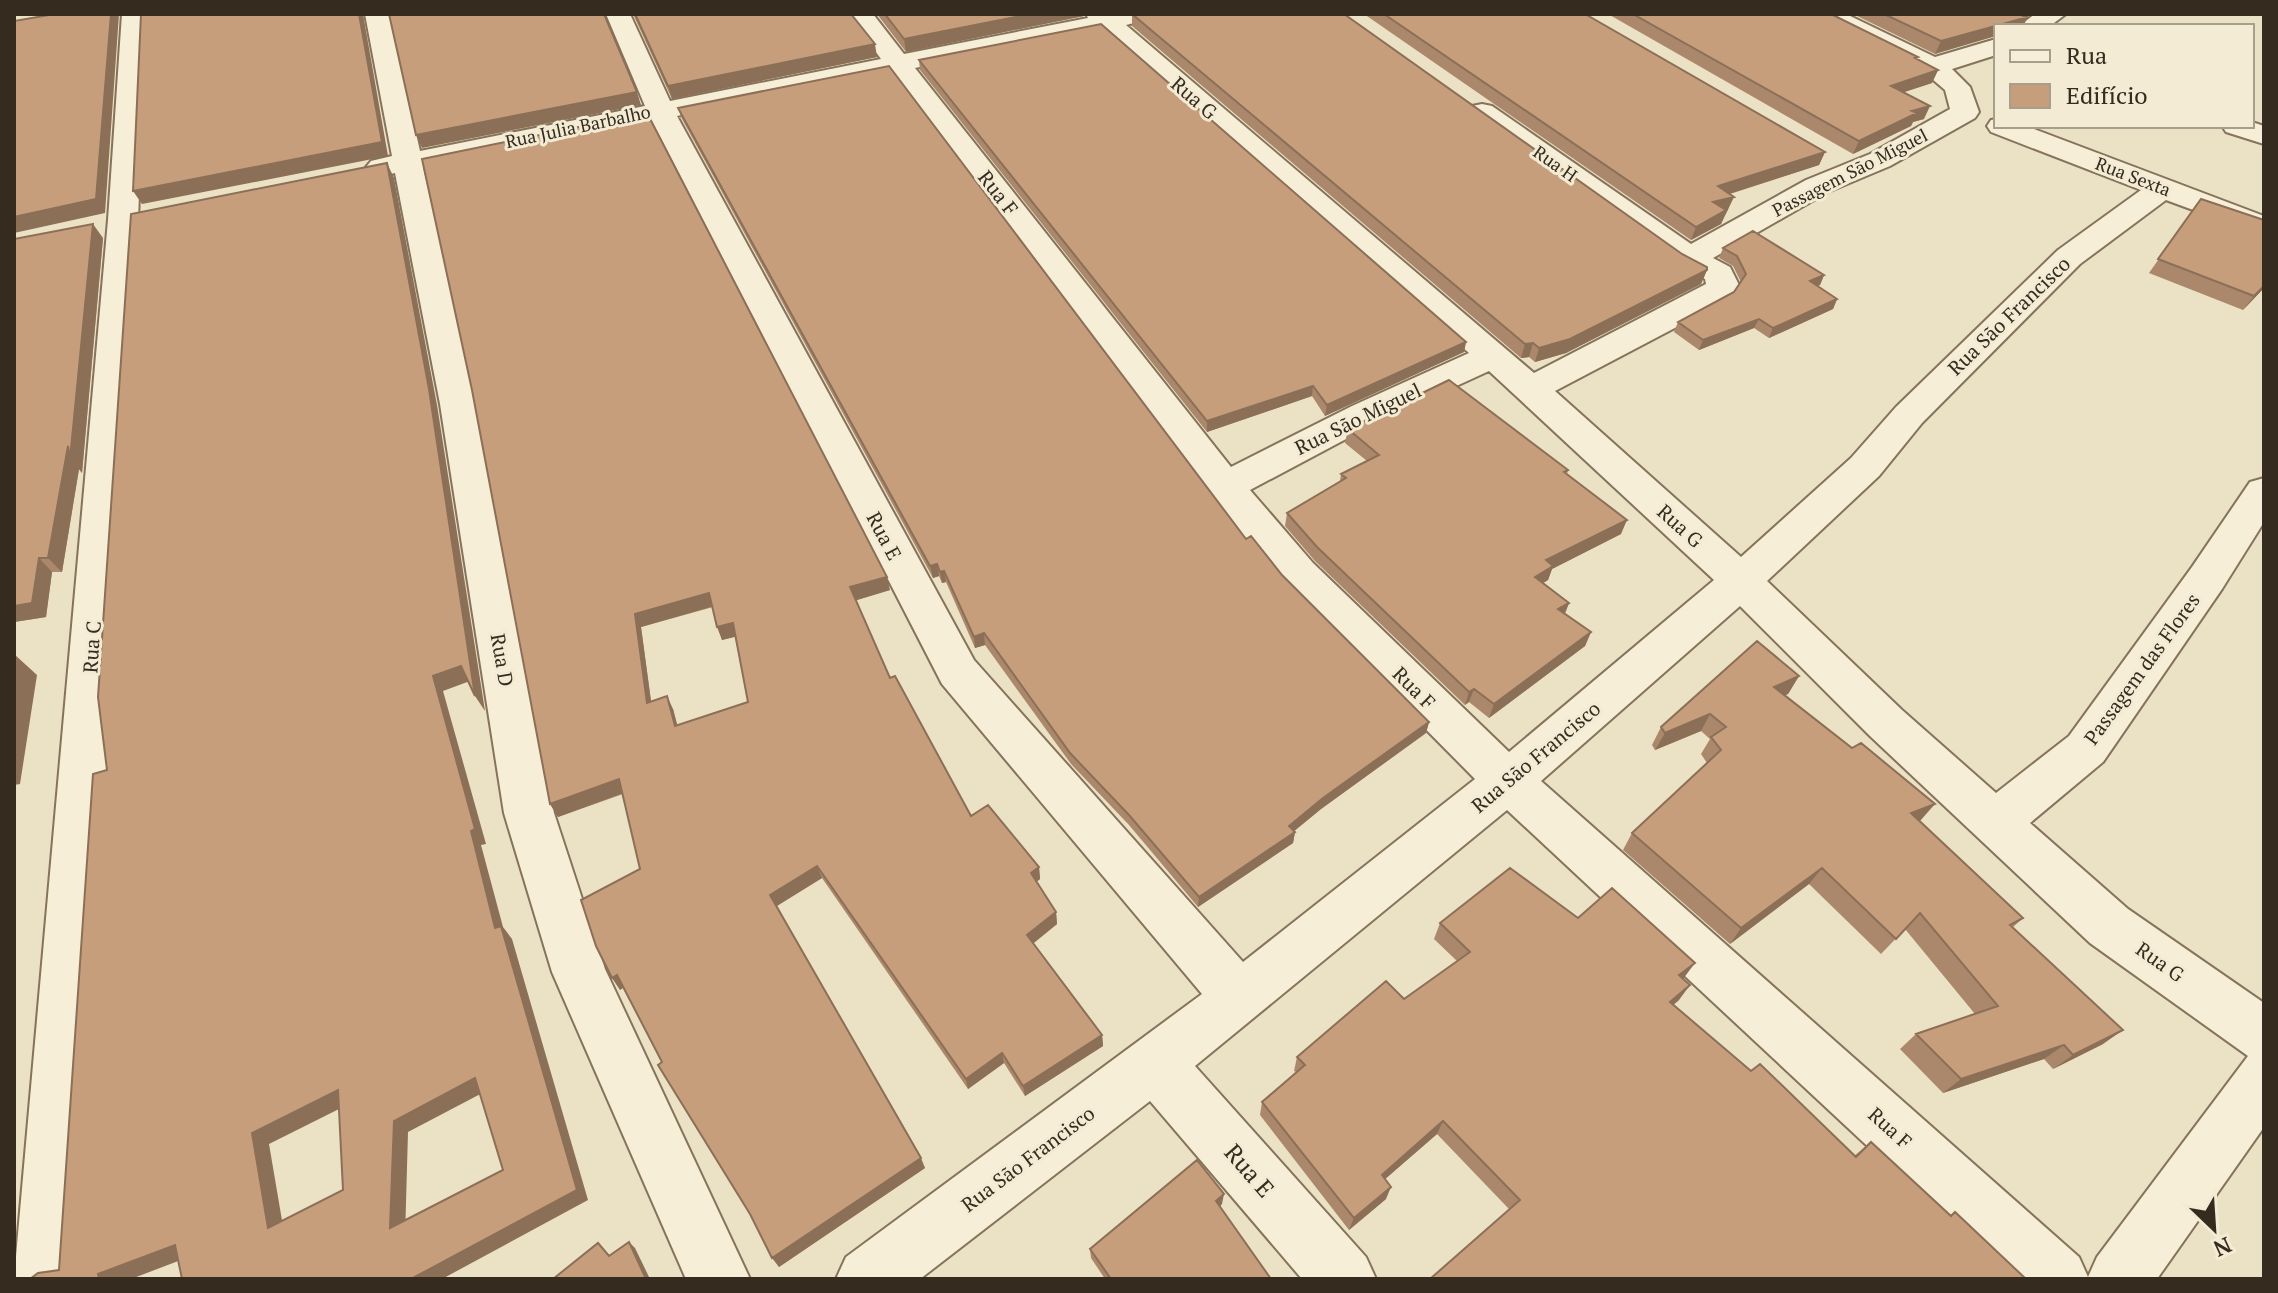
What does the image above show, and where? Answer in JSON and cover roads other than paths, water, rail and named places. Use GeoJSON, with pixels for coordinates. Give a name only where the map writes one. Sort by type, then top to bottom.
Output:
{"type":"FeatureCollection","features":[{"type":"Feature","properties":{"kind":"street","name":"Rua C"},"geometry":{"type":"LineString","coordinates":[[46,1279],[123,220],[134,14]]}},
{"type":"Feature","properties":{"kind":"street","name":"Rua D"},"geometry":{"type":"LineString","coordinates":[[377,14],[458,404],[529,813],[579,972],[718,1279]]}},
{"type":"Feature","properties":{"kind":"street","name":"Rua E"},"geometry":{"type":"LineString","coordinates":[[618,14],[660,110],[958,672],[1240,998]]}},
{"type":"Feature","properties":{"kind":"street","name":"Rua F"},"geometry":{"type":"LineString","coordinates":[[860,14],[1226,486],[1298,574],[1508,781],[2057,1279]]}},
{"type":"Feature","properties":{"kind":"street"},"geometry":{"type":"LineString","coordinates":[[1827,14],[1933,66],[1957,87],[1965,112]]}},
{"type":"Feature","properties":{"kind":"street"},"geometry":{"type":"LineString","coordinates":[[2035,24],[2054,14]]}},
{"type":"Feature","properties":{"kind":"street","name":"Rua Julia Barbalho"},"geometry":{"type":"LineString","coordinates":[[348,174],[1116,17]]}},
{"type":"Feature","properties":{"kind":"street","name":"Rua G"},"geometry":{"type":"LineString","coordinates":[[1116,17],[1741,581],[1994,823],[2109,926],[2264,1036]]}},
{"type":"Feature","properties":{"kind":"street"},"geometry":{"type":"LineString","coordinates":[[1933,66],[1994,48]]}},
{"type":"Feature","properties":{"kind":"street","name":"Rua H"},"geometry":{"type":"LineString","coordinates":[[1458,95],[1690,258]]}},
{"type":"Feature","properties":{"kind":"street","name":"Rua Sexta"},"geometry":{"type":"LineString","coordinates":[[1965,112],[1994,123]]}},
{"type":"Feature","properties":{"kind":"street","name":"Passagem São Miguel"},"geometry":{"type":"LineString","coordinates":[[1690,258],[1817,186],[1880,160],[1965,112]]}},
{"type":"Feature","properties":{"kind":"street","name":"Rua Sexta"},"geometry":{"type":"LineString","coordinates":[[2007,128],[2264,227]]}},
{"type":"Feature","properties":{"kind":"street"},"geometry":{"type":"LineString","coordinates":[[2242,128],[2264,136]]}},
{"type":"Feature","properties":{"kind":"street"},"geometry":{"type":"LineString","coordinates":[[1827,154],[1854,170]]}},
{"type":"Feature","properties":{"kind":"street","name":"Rua São Francisco"},"geometry":{"type":"LineString","coordinates":[[868,1279],[1240,998],[1508,781],[1741,581],[1865,467],[1909,415],[2069,257],[2163,188]]}},
{"type":"Feature","properties":{"kind":"street"},"geometry":{"type":"LineString","coordinates":[[1531,389],[1716,293],[1723,285],[1719,274],[1690,258]]}},
{"type":"Feature","properties":{"kind":"street","name":"Rua São Miguel"},"geometry":{"type":"LineString","coordinates":[[1226,486],[1365,414],[1492,356]]}},
{"type":"Feature","properties":{"kind":"street","name":"Passagem das Flores"},"geometry":{"type":"LineString","coordinates":[[1994,823],[2086,749],[2207,578],[2264,491]]}},
{"type":"Feature","properties":{"kind":"street","name":"Rua E"},"geometry":{"type":"LineString","coordinates":[[1155,1063],[1344,1279]]}},
{"type":"Feature","properties":{"kind":"street"},"geometry":{"type":"LineString","coordinates":[[2119,1279],[2264,1078]]}}]}
